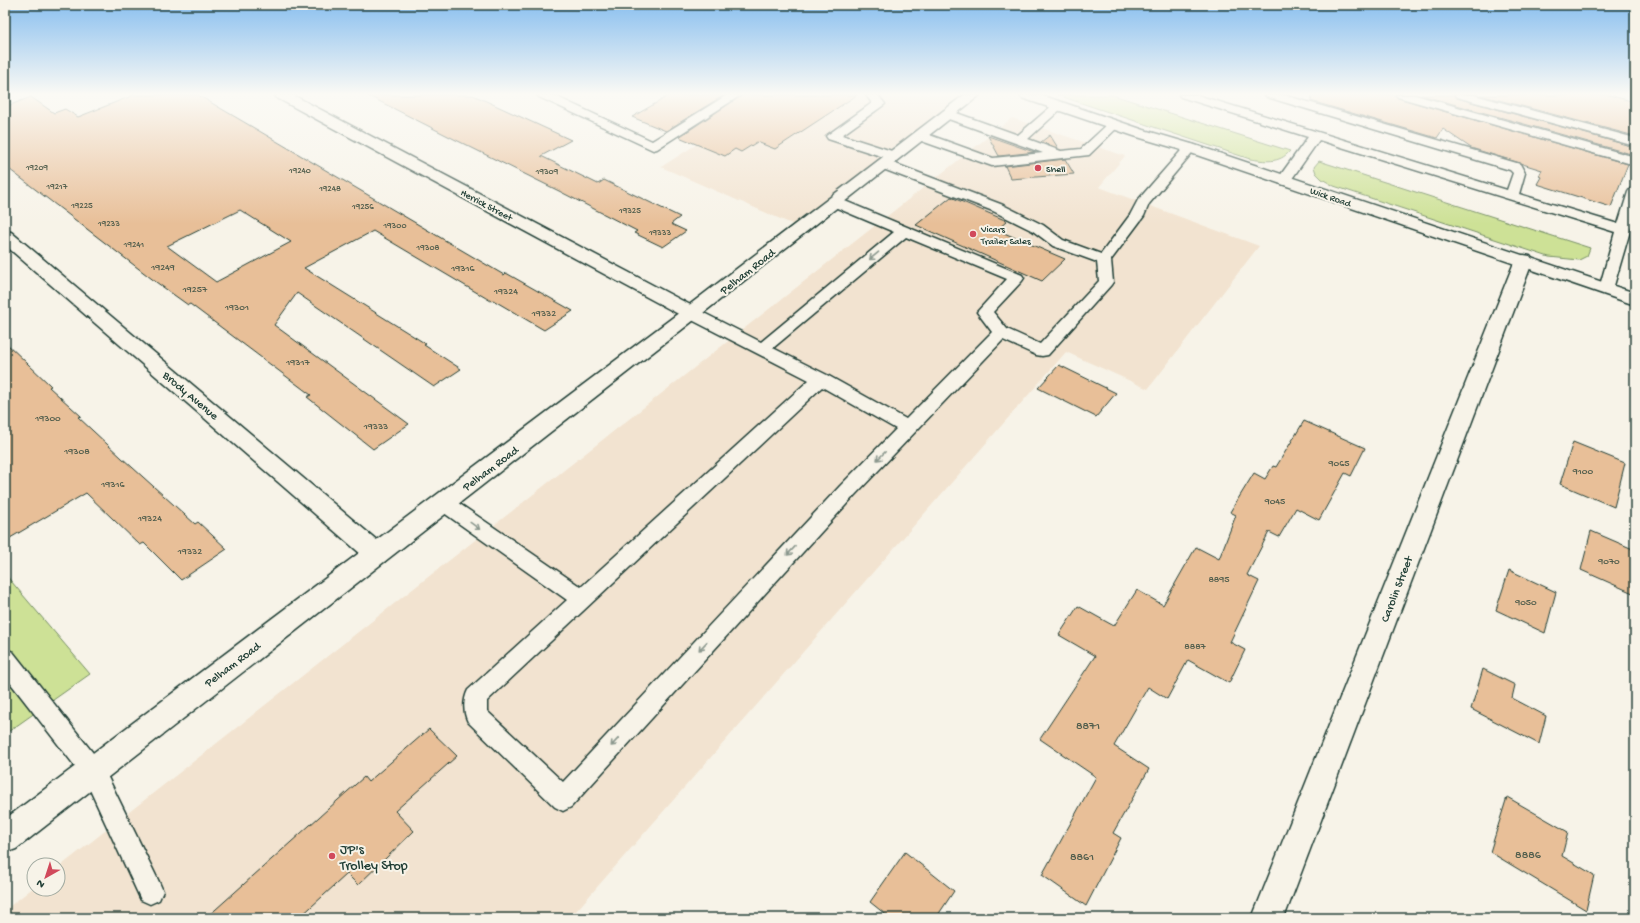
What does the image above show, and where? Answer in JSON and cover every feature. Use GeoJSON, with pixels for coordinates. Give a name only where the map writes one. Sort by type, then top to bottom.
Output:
{"type":"FeatureCollection","features":[{"type":"Feature","properties":{"kind":"street","name":"Herrick Street"},"geometry":{"type":"LineString","coordinates":[[363,138],[691,313]]}},
{"type":"Feature","properties":{"kind":"street","name":"Pelham Road"},"geometry":{"type":"LineString","coordinates":[[5,838],[444,503],[917,138]]}},
{"type":"Feature","properties":{"kind":"street","name":"Wick Road"},"geometry":{"type":"LineString","coordinates":[[1157,138],[1524,260],[1635,299]]}},
{"type":"Feature","properties":{"kind":"street","name":"Brody Avenue"},"geometry":{"type":"LineString","coordinates":[[5,236],[377,554]]}},
{"type":"Feature","properties":{"kind":"street","name":"Carolin Street"},"geometry":{"type":"LineString","coordinates":[[1268,918],[1524,260]]}},
{"type":"Feature","properties":{"kind":"lane"},"geometry":{"type":"LineString","coordinates":[[636,138],[653,146],[666,138]]}},
{"type":"Feature","properties":{"kind":"lane"},"geometry":{"type":"LineString","coordinates":[[837,138],[998,208],[1038,228],[1058,243],[1104,260]]}},
{"type":"Feature","properties":{"kind":"lane"},"geometry":{"type":"LineString","coordinates":[[926,138],[992,162],[1085,152],[1100,138]]}},
{"type":"Feature","properties":{"kind":"lane"},"geometry":{"type":"LineString","coordinates":[[1015,138],[1061,154]]}},
{"type":"Feature","properties":{"kind":"lane"},"geometry":{"type":"LineString","coordinates":[[1284,180],[1314,138]]}},
{"type":"Feature","properties":{"kind":"lane"},"geometry":{"type":"LineString","coordinates":[[1326,138],[1623,230]]}},
{"type":"Feature","properties":{"kind":"lane"},"geometry":{"type":"LineString","coordinates":[[1417,138],[1515,167],[1520,173],[1512,196]]}},
{"type":"Feature","properties":{"kind":"lane"},"geometry":{"type":"LineString","coordinates":[[1554,138],[1635,161]]}},
{"type":"Feature","properties":{"kind":"lane"},"geometry":{"type":"LineString","coordinates":[[1620,138],[1635,142]]}},
{"type":"Feature","properties":{"kind":"lane"},"geometry":{"type":"LineString","coordinates":[[835,202],[1017,278],[985,312],[1002,333],[1042,351],[1106,282],[1104,260],[1137,216],[1143,203],[1190,148]]}},
{"type":"Feature","properties":{"kind":"lane"},"geometry":{"type":"LineString","coordinates":[[1606,289],[1635,192]]}},
{"type":"Feature","properties":{"kind":"lane"},"geometry":{"type":"LineString","coordinates":[[762,349],[904,231]]}},
{"type":"Feature","properties":{"kind":"lane"},"geometry":{"type":"LineString","coordinates":[[691,313],[820,379],[908,428]]}},
{"type":"Feature","properties":{"kind":"lane"},"geometry":{"type":"LineString","coordinates":[[820,379],[476,697],[476,715],[563,799],[847,490],[1002,333]]}},
{"type":"Feature","properties":{"kind":"lane"},"geometry":{"type":"LineString","coordinates":[[444,503],[582,599]]}},
{"type":"Feature","properties":{"kind":"lane"},"geometry":{"type":"LineString","coordinates":[[5,659],[93,771],[150,891]]}},
{"type":"Feature","properties":{"kind":"shaded area"},"geometry":{"type":"Polygon","coordinates":[[[706,138],[917,138],[801,228],[661,167],[706,138]]]}},
{"type":"Feature","properties":{"kind":"shaded area"},"geometry":{"type":"Polygon","coordinates":[[[986,138],[1072,138],[1125,156],[1099,187],[1259,246],[1148,389],[1066,352],[570,918],[5,918],[5,910],[26,893],[26,897],[66,897],[66,862],[986,138]]]}},
{"type":"Feature","properties":{"kind":"green space"},"geometry":{"type":"Polygon","coordinates":[[[1187,138],[1249,138],[1290,151],[1281,158],[1272,161],[1250,159],[1187,138]]]}},
{"type":"Feature","properties":{"kind":"green space"},"geometry":{"type":"Polygon","coordinates":[[[1319,161],[1590,248],[1587,256],[1579,260],[1549,257],[1334,186],[1322,179],[1316,173],[1314,167],[1319,161]]]}},
{"type":"Feature","properties":{"kind":"green space"},"geometry":{"type":"Polygon","coordinates":[[[5,574],[90,674],[5,734],[5,574]]]}},
{"type":"Feature","properties":{"kind":"building"},"geometry":{"type":"Polygon","coordinates":[[[5,138],[271,138],[504,275],[506,273],[573,311],[544,330],[493,300],[491,301],[373,231],[304,268],[426,344],[424,345],[461,369],[434,387],[297,293],[274,325],[409,424],[373,449],[307,397],[311,395],[190,304],[188,305],[156,282],[5,166],[5,138]],[[240,210],[167,246],[216,282],[291,242],[240,210]]]}},
{"type":"Feature","properties":{"kind":"building"},"geometry":{"type":"Polygon","coordinates":[[[452,138],[567,138],[571,140],[541,156],[598,184],[604,180],[680,217],[671,224],[686,231],[663,247],[634,233],[637,231],[452,138]]]}},
{"type":"Feature","properties":{"kind":"building"},"geometry":{"type":"Polygon","coordinates":[[[682,138],[792,138],[775,149],[757,142],[741,152],[735,149],[725,156],[682,138]]]}},
{"type":"Feature","properties":{"kind":"building"},"geometry":{"type":"Polygon","coordinates":[[[989,138],[994,138],[1036,152],[999,156],[989,138]]]}},
{"type":"Feature","properties":{"kind":"building"},"geometry":{"type":"Polygon","coordinates":[[[1046,138],[1052,138],[1058,148],[1041,142],[1046,138]]]}},
{"type":"Feature","properties":{"kind":"building"},"geometry":{"type":"Polygon","coordinates":[[[1456,138],[1538,138],[1628,164],[1611,207],[1537,184],[1541,177],[1539,176],[1542,170],[1471,148],[1456,138]]]}},
{"type":"Feature","properties":{"kind":"building"},"geometry":{"type":"Polygon","coordinates":[[[1574,138],[1602,138],[1634,147],[1631,154],[1574,138]]]}},
{"type":"Feature","properties":{"kind":"building","name":"Shell"},"geometry":{"type":"Polygon","coordinates":[[[1065,159],[1074,174],[1011,179],[1005,166],[1065,159]]]}},
{"type":"Feature","properties":{"kind":"building","name":"Vicars Trailer Sales"},"geometry":{"type":"Polygon","coordinates":[[[951,197],[1007,221],[997,230],[1065,259],[1042,281],[916,225],[951,197]]]}},
{"type":"Feature","properties":{"kind":"building"},"geometry":{"type":"Polygon","coordinates":[[[5,342],[51,386],[49,387],[81,416],[78,417],[195,524],[198,522],[227,549],[181,580],[144,543],[140,545],[86,493],[5,541],[5,342]]]}},
{"type":"Feature","properties":{"kind":"building"},"geometry":{"type":"Polygon","coordinates":[[[1059,365],[1116,393],[1096,417],[1038,388],[1059,365]]]}},
{"type":"Feature","properties":{"kind":"building"},"geometry":{"type":"Polygon","coordinates":[[[1304,421],[1365,448],[1351,476],[1345,473],[1319,520],[1296,508],[1279,537],[1269,532],[1247,575],[1259,581],[1230,642],[1245,650],[1229,683],[1188,660],[1167,699],[1148,687],[1114,746],[1149,769],[1113,833],[1121,838],[1086,906],[1042,875],[1096,777],[1040,739],[1095,656],[1059,635],[1078,606],[1114,626],[1137,590],[1163,605],[1196,547],[1219,559],[1236,515],[1230,512],[1254,473],[1265,479],[1273,466],[1276,467],[1304,421]]]}},
{"type":"Feature","properties":{"kind":"building"},"geometry":{"type":"Polygon","coordinates":[[[1573,442],[1625,463],[1614,507],[1560,484],[1573,442]]]}},
{"type":"Feature","properties":{"kind":"building"},"geometry":{"type":"Polygon","coordinates":[[[1591,531],[1635,550],[1635,594],[1581,570],[1591,531]]]}},
{"type":"Feature","properties":{"kind":"building"},"geometry":{"type":"Polygon","coordinates":[[[1509,570],[1556,592],[1545,633],[1496,610],[1509,570]]]}},
{"type":"Feature","properties":{"kind":"building"},"geometry":{"type":"Polygon","coordinates":[[[1483,669],[1515,685],[1512,698],[1546,716],[1539,744],[1471,709],[1483,669]]]}},
{"type":"Feature","properties":{"kind":"building","name":"JP's Trolley Stop"},"geometry":{"type":"Polygon","coordinates":[[[429,729],[457,756],[395,811],[414,831],[358,885],[347,874],[299,918],[206,918],[364,777],[368,782],[429,729]]]}},
{"type":"Feature","properties":{"kind":"building"},"geometry":{"type":"Polygon","coordinates":[[[1507,797],[1568,832],[1562,856],[1594,875],[1586,910],[1490,852],[1507,797]]]}},
{"type":"Feature","properties":{"kind":"building"},"geometry":{"type":"Polygon","coordinates":[[[905,852],[954,891],[936,918],[890,918],[870,902],[905,852]]]}},
{"type":"Feature","properties":{"kind":"place","name":"Shell"},"geometry":{"type":"Point","coordinates":[1038,168]}},
{"type":"Feature","properties":{"kind":"place","name":"Vicars Trailer Sales"},"geometry":{"type":"Point","coordinates":[973,234]}},
{"type":"Feature","properties":{"kind":"place","name":"JP's Trolley Stop"},"geometry":{"type":"Point","coordinates":[332,856]}}]}
